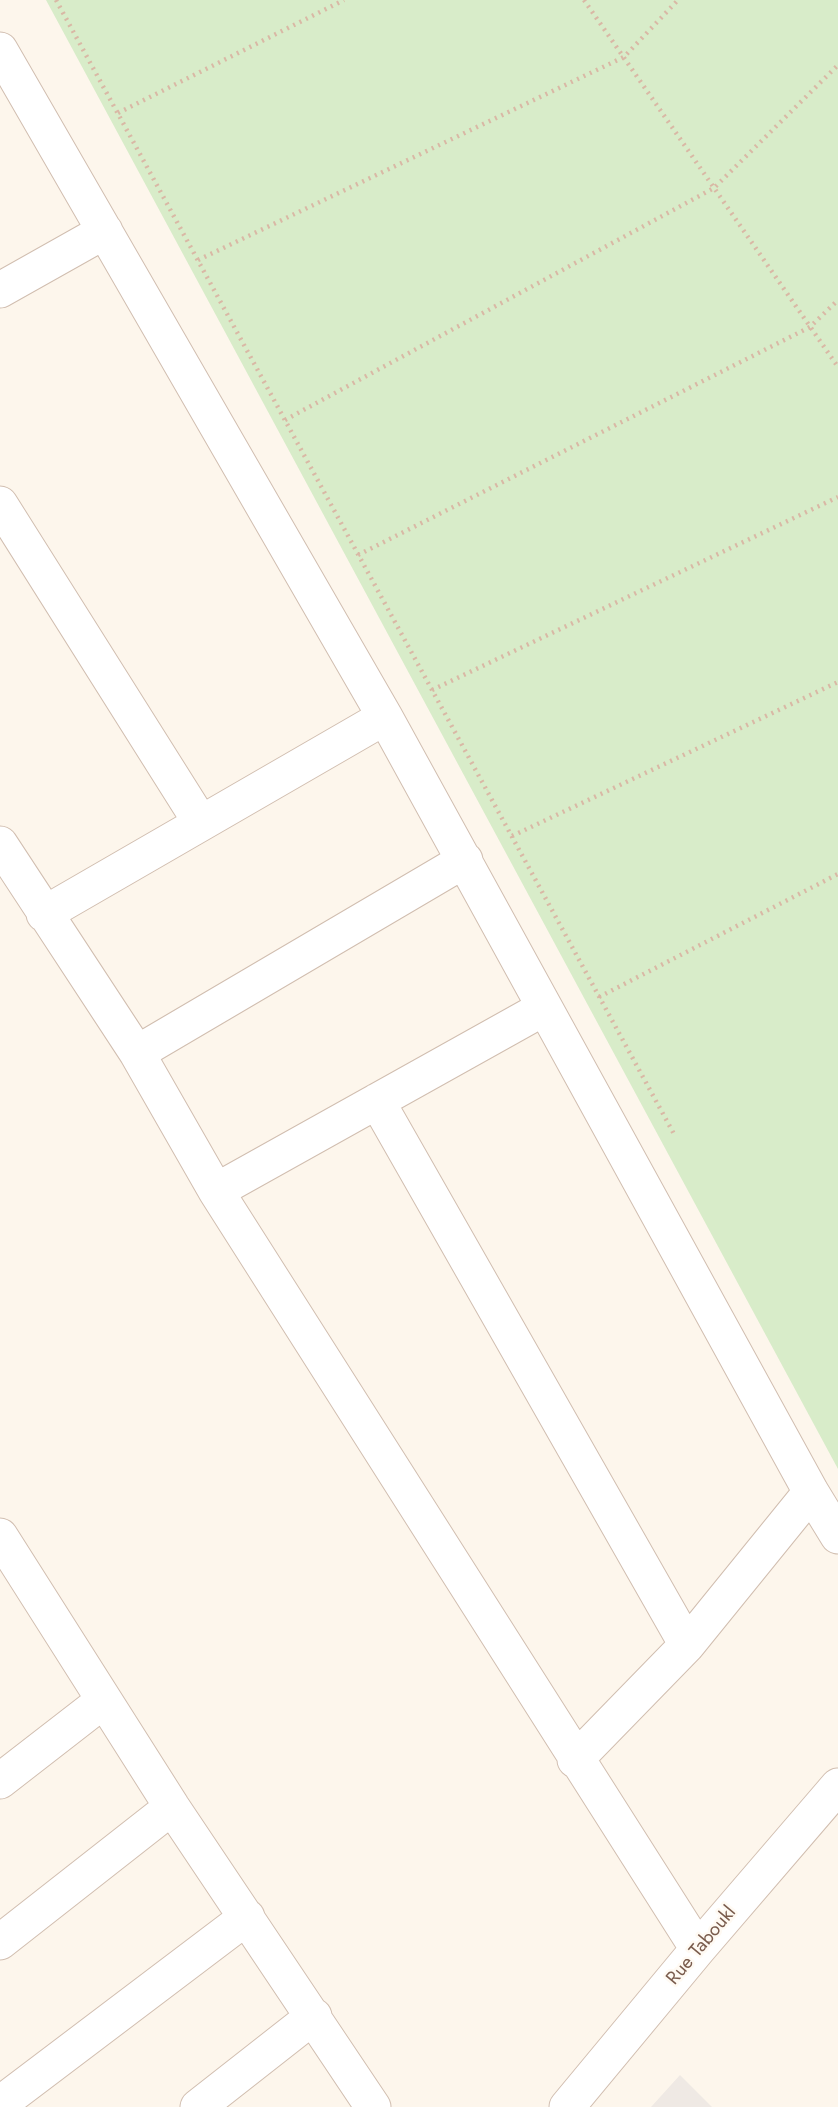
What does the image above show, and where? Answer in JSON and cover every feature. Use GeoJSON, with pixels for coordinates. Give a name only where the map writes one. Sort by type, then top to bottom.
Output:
{"type":"FeatureCollection","features":[{"type":"Feature","properties":{"kind":"street"},"geometry":{"type":"LineString","coordinates":[[0,50],[12,98],[105,231],[385,717],[811,1492],[838,1536]]}},
{"type":"Feature","properties":{"kind":"street"},"geometry":{"type":"LineString","coordinates":[[0,290],[105,231]]}},
{"type":"Feature","properties":{"kind":"street"},"geometry":{"type":"LineString","coordinates":[[0,505],[201,823]]}},
{"type":"Feature","properties":{"kind":"street"},"geometry":{"type":"LineString","coordinates":[[44,914],[385,717]]}},
{"type":"Feature","properties":{"kind":"street"},"geometry":{"type":"LineString","coordinates":[[0,844],[137,1053],[216,1191],[698,1949]]}},
{"type":"Feature","properties":{"kind":"street"},"geometry":{"type":"LineString","coordinates":[[137,1053],[465,860]]}},
{"type":"Feature","properties":{"kind":"street"},"geometry":{"type":"LineString","coordinates":[[216,1191],[544,1008]]}},
{"type":"Feature","properties":{"kind":"street"},"geometry":{"type":"LineString","coordinates":[[377,1101],[687,1645]]}},
{"type":"Feature","properties":{"kind":"street"},"geometry":{"type":"LineString","coordinates":[[575,1759],[687,1645],[811,1492]]}},
{"type":"Feature","properties":{"kind":"street"},"geometry":{"type":"LineString","coordinates":[[5,1557],[373,2107]]}},
{"type":"Feature","properties":{"kind":"street"},"geometry":{"type":"LineString","coordinates":[[0,1781],[103,1701]]}},
{"type":"Feature","properties":{"kind":"street","name":"Rue Taboukl"},"geometry":{"type":"LineString","coordinates":[[567,2107],[838,1786]]}},
{"type":"Feature","properties":{"kind":"street"},"geometry":{"type":"LineString","coordinates":[[0,1942],[172,1807]]}},
{"type":"Feature","properties":{"kind":"street"},"geometry":{"type":"LineString","coordinates":[[0,2104],[247,1917]]}},
{"type":"Feature","properties":{"kind":"street"},"geometry":{"type":"LineString","coordinates":[[198,2107],[314,2016]]}},
{"type":"Feature","properties":{"kind":"path"},"geometry":{"type":"LineString","coordinates":[[56,0],[674,1134]]}},
{"type":"Feature","properties":{"kind":"path"},"geometry":{"type":"LineString","coordinates":[[118,113],[344,0]]}},
{"type":"Feature","properties":{"kind":"path"},"geometry":{"type":"LineString","coordinates":[[584,0],[838,367]]}},
{"type":"Feature","properties":{"kind":"path"},"geometry":{"type":"LineString","coordinates":[[198,260],[624,57],[678,0]]}},
{"type":"Feature","properties":{"kind":"path"},"geometry":{"type":"LineString","coordinates":[[285,420],[715,188],[838,65]]}},
{"type":"Feature","properties":{"kind":"path"},"geometry":{"type":"LineString","coordinates":[[358,555],[810,327],[838,300]]}},
{"type":"Feature","properties":{"kind":"path"},"geometry":{"type":"LineString","coordinates":[[432,690],[838,497]]}},
{"type":"Feature","properties":{"kind":"path"},"geometry":{"type":"LineString","coordinates":[[512,836],[838,682]]}},
{"type":"Feature","properties":{"kind":"path"},"geometry":{"type":"LineString","coordinates":[[599,997],[838,874]]}},
{"type":"Feature","properties":{"kind":"shaded area"},"geometry":{"type":"Polygon","coordinates":[[[680,2075],[712,2107],[651,2107],[680,2075]]]}},
{"type":"Feature","properties":{"kind":"green space"},"geometry":{"type":"Polygon","coordinates":[[[46,0],[838,0],[838,1469],[46,0]]]}}]}
